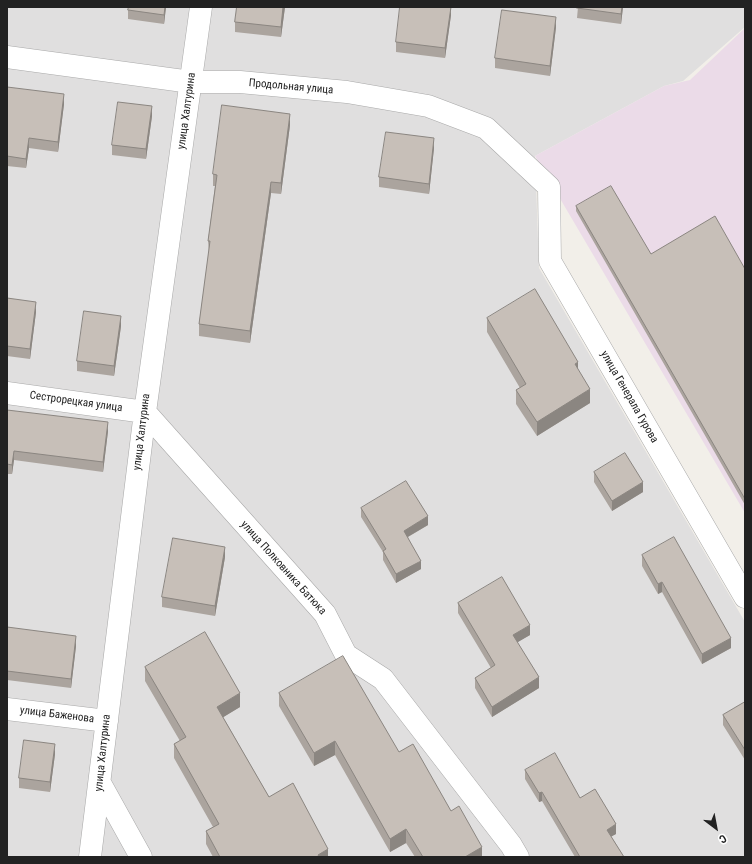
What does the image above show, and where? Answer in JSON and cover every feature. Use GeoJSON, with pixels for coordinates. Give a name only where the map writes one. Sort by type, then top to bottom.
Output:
{"type":"FeatureCollection","features":[{"type":"Feature","properties":{"kind":"street","name":"улица Халтурина"},"geometry":{"type":"LineString","coordinates":[[90,857],[145,412],[201,7]]}},
{"type":"Feature","properties":{"kind":"street","name":"Продольная улица"},"geometry":{"type":"LineString","coordinates":[[7,57],[191,82],[240,82],[347,92],[428,106],[486,128],[549,187]]}},
{"type":"Feature","properties":{"kind":"street","name":"улица Генерала Гурова"},"geometry":{"type":"LineString","coordinates":[[549,187],[550,261],[745,597]]}},
{"type":"Feature","properties":{"kind":"street","name":"Сестрорецкая улица"},"geometry":{"type":"LineString","coordinates":[[7,393],[145,412]]}},
{"type":"Feature","properties":{"kind":"street","name":"улица Полковника Батюка"},"geometry":{"type":"LineString","coordinates":[[145,412],[325,614],[346,655],[383,679],[511,845],[518,857]]}},
{"type":"Feature","properties":{"kind":"street","name":"улица Баженова"},"geometry":{"type":"LineString","coordinates":[[7,709],[106,721]]}},
{"type":"Feature","properties":{"kind":"street"},"geometry":{"type":"LineString","coordinates":[[100,783],[141,857]]}},
{"type":"Feature","properties":{"kind":"shaded area"},"geometry":{"type":"Polygon","coordinates":[[[7,7],[745,7],[745,27],[683,81],[664,86],[535,156],[539,268],[745,622],[745,857],[7,857],[7,7]]]}},
{"type":"Feature","properties":{"kind":"shaded area"},"geometry":{"type":"Polygon","coordinates":[[[745,28],[745,513],[535,156],[664,86],[690,80],[745,28]]]}},
{"type":"Feature","properties":{"kind":"building"},"geometry":{"type":"Polygon","coordinates":[[[129,7],[165,7],[164,15],[128,10],[129,7]]]}},
{"type":"Feature","properties":{"kind":"building"},"geometry":{"type":"Polygon","coordinates":[[[237,7],[283,7],[281,27],[235,22],[237,7]]]}},
{"type":"Feature","properties":{"kind":"building"},"geometry":{"type":"Polygon","coordinates":[[[400,7],[451,7],[445,48],[396,42],[400,7]]]}},
{"type":"Feature","properties":{"kind":"building"},"geometry":{"type":"Polygon","coordinates":[[[622,7],[621,14],[577,8],[622,7]]]}},
{"type":"Feature","properties":{"kind":"building"},"geometry":{"type":"Polygon","coordinates":[[[502,10],[556,17],[550,66],[495,58],[502,10]]]}},
{"type":"Feature","properties":{"kind":"building"},"geometry":{"type":"Polygon","coordinates":[[[7,87],[64,94],[58,142],[29,138],[26,159],[7,156],[7,87]]]}},
{"type":"Feature","properties":{"kind":"building"},"geometry":{"type":"Polygon","coordinates":[[[118,102],[152,106],[146,149],[112,145],[118,102]]]}},
{"type":"Feature","properties":{"kind":"building"},"geometry":{"type":"Polygon","coordinates":[[[222,105],[290,114],[281,183],[271,182],[250,331],[199,324],[217,175],[213,174],[222,105]]]}},
{"type":"Feature","properties":{"kind":"building"},"geometry":{"type":"Polygon","coordinates":[[[386,132],[434,138],[429,184],[379,177],[386,132]]]}},
{"type":"Feature","properties":{"kind":"building"},"geometry":{"type":"Polygon","coordinates":[[[611,186],[651,254],[715,216],[745,269],[745,499],[576,206],[611,186]]]}},
{"type":"Feature","properties":{"kind":"building"},"geometry":{"type":"Polygon","coordinates":[[[535,289],[578,362],[575,364],[590,389],[537,422],[516,390],[526,384],[487,318],[535,289]]]}},
{"type":"Feature","properties":{"kind":"building"},"geometry":{"type":"Polygon","coordinates":[[[7,298],[36,302],[30,349],[7,346],[7,298]]]}},
{"type":"Feature","properties":{"kind":"building"},"geometry":{"type":"Polygon","coordinates":[[[84,311],[121,316],[114,366],[77,361],[84,311]]]}},
{"type":"Feature","properties":{"kind":"building"},"geometry":{"type":"Polygon","coordinates":[[[7,410],[108,422],[103,462],[14,451],[12,465],[7,464],[7,410]]]}},
{"type":"Feature","properties":{"kind":"building"},"geometry":{"type":"Polygon","coordinates":[[[625,453],[643,482],[612,501],[594,472],[625,453]]]}},
{"type":"Feature","properties":{"kind":"building"},"geometry":{"type":"Polygon","coordinates":[[[406,481],[428,516],[404,531],[421,561],[396,574],[383,551],[386,549],[361,508],[406,481]]]}},
{"type":"Feature","properties":{"kind":"building"},"geometry":{"type":"Polygon","coordinates":[[[674,537],[731,638],[702,654],[662,582],[658,584],[642,555],[674,537]]]}},
{"type":"Feature","properties":{"kind":"building"},"geometry":{"type":"Polygon","coordinates":[[[173,538],[225,547],[215,606],[162,597],[173,538]]]}},
{"type":"Feature","properties":{"kind":"building"},"geometry":{"type":"Polygon","coordinates":[[[502,577],[530,625],[513,635],[539,677],[492,707],[475,678],[495,665],[458,603],[502,577]]]}},
{"type":"Feature","properties":{"kind":"building"},"geometry":{"type":"Polygon","coordinates":[[[7,627],[76,636],[71,679],[7,671],[7,627]]]}},
{"type":"Feature","properties":{"kind":"building"},"geometry":{"type":"Polygon","coordinates":[[[205,632],[240,693],[217,707],[269,797],[293,783],[328,849],[318,855],[319,857],[220,857],[206,831],[219,824],[174,744],[186,737],[145,667],[205,632]]]}},
{"type":"Feature","properties":{"kind":"building"},"geometry":{"type":"Polygon","coordinates":[[[343,656],[399,752],[413,744],[451,811],[459,806],[482,847],[465,857],[423,857],[406,829],[390,839],[335,741],[314,753],[279,693],[343,656]]]}},
{"type":"Feature","properties":{"kind":"building"},"geometry":{"type":"Polygon","coordinates":[[[745,702],[745,750],[723,715],[745,702]]]}},
{"type":"Feature","properties":{"kind":"building"},"geometry":{"type":"Polygon","coordinates":[[[24,740],[55,744],[50,782],[19,778],[24,740]]]}},
{"type":"Feature","properties":{"kind":"building"},"geometry":{"type":"Polygon","coordinates":[[[555,753],[580,798],[595,789],[616,824],[607,830],[624,857],[580,857],[542,792],[539,793],[525,770],[555,753]]]}}]}
